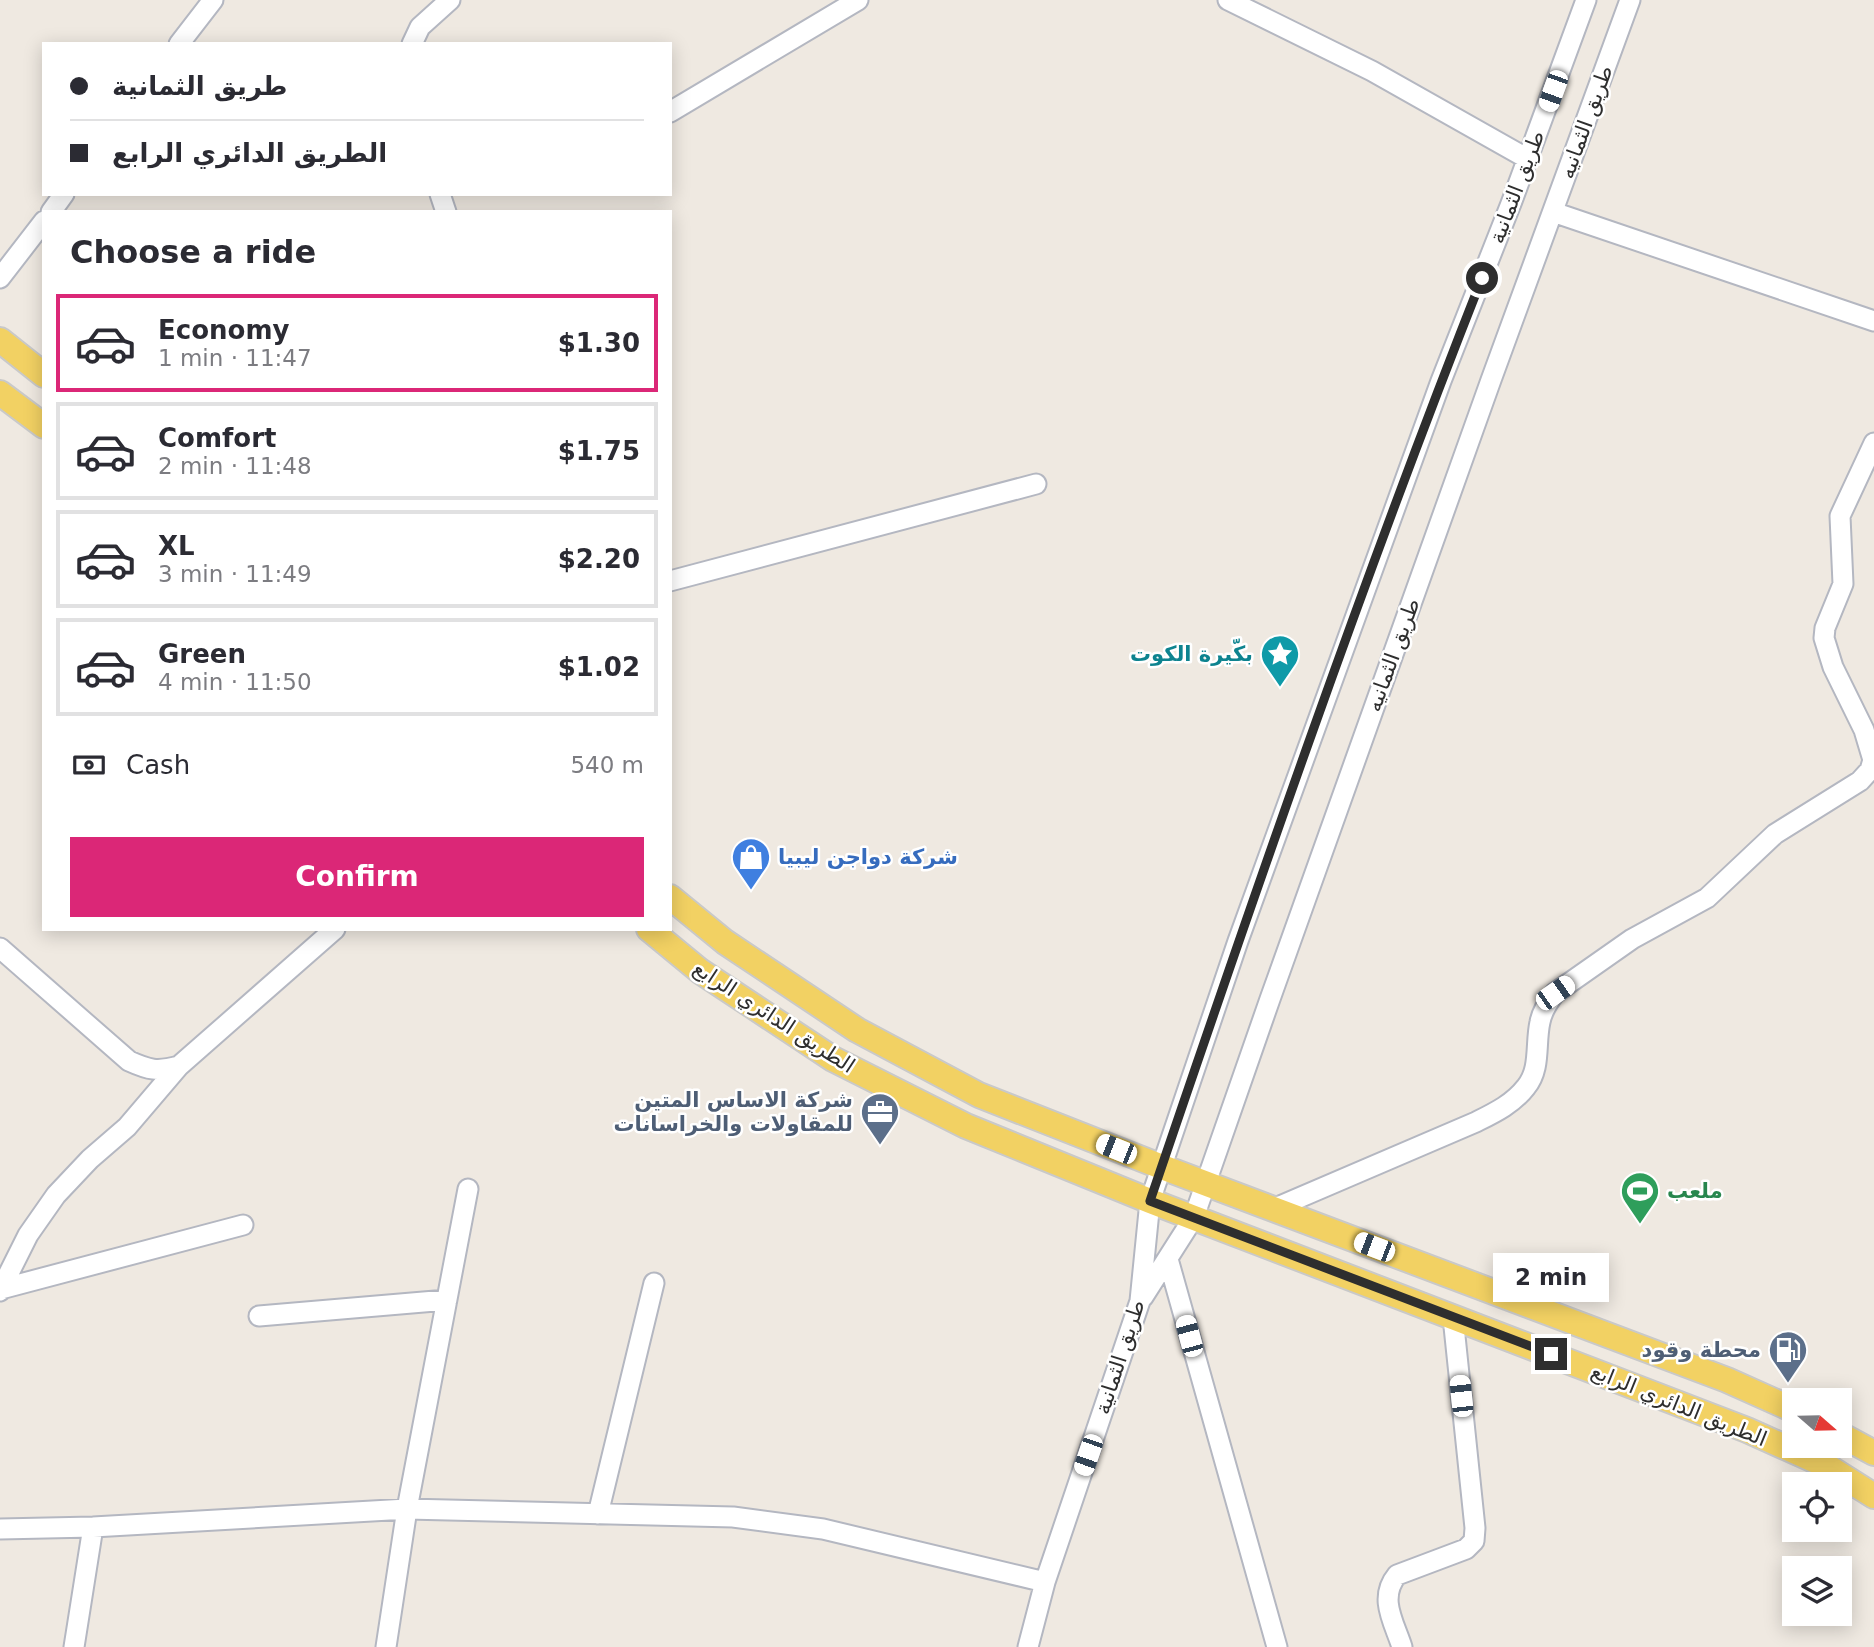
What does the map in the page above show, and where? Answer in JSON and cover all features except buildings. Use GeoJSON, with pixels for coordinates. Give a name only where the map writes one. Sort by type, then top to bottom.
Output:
{"type":"FeatureCollection","features":[{"type":"Feature","properties":{"kind":"main road"},"geometry":{"type":"LineString","coordinates":[[0,340],[42,373]]}},
{"type":"Feature","properties":{"kind":"main road"},"geometry":{"type":"LineString","coordinates":[[0,393],[42,424]]}},
{"type":"Feature","properties":{"kind":"main road","name":"الطريق الدائري الرابع"},"geometry":{"type":"LineString","coordinates":[[672,899],[725,942],[857,1030],[979,1095],[1206,1184],[1727,1380],[1782,1405]]}},
{"type":"Feature","properties":{"kind":"main road","name":"الطريق الدائري الرابع"},"geometry":{"type":"LineString","coordinates":[[651,931],[700,971],[833,1059],[965,1126],[1150,1201],[1747,1430],[1825,1465],[1874,1496]]}},
{"type":"Feature","properties":{"kind":"main road"},"geometry":{"type":"LineString","coordinates":[[1852,1441],[1874,1453]]}},
{"type":"Feature","properties":{"kind":"street"},"geometry":{"type":"LineString","coordinates":[[181,42],[213,0]]}},
{"type":"Feature","properties":{"kind":"street"},"geometry":{"type":"LineString","coordinates":[[413,42],[420,27],[450,0]]}},
{"type":"Feature","properties":{"kind":"street"},"geometry":{"type":"LineString","coordinates":[[672,111],[858,0]]}},
{"type":"Feature","properties":{"kind":"street"},"geometry":{"type":"LineString","coordinates":[[1228,0],[1372,71],[1528,159]]}},
{"type":"Feature","properties":{"kind":"street","name":"طريق الثمانية"},"geometry":{"type":"LineString","coordinates":[[1028,1647],[1045,1582],[1140,1301],[1150,1201],[1238,941],[1441,381],[1528,159],[1586,0]]}},
{"type":"Feature","properties":{"kind":"street","name":"طريق الثمانيه"},"geometry":{"type":"LineString","coordinates":[[1140,1301],[1194,1217],[1274,986],[1630,0]]}},
{"type":"Feature","properties":{"kind":"street"},"geometry":{"type":"LineString","coordinates":[[1553,212],[1874,321]]}},
{"type":"Feature","properties":{"kind":"street"},"geometry":{"type":"LineString","coordinates":[[0,278],[42,223]]}},
{"type":"Feature","properties":{"kind":"street"},"geometry":{"type":"LineString","coordinates":[[1273,1209],[1506,1107],[1527,1086],[1532,1077],[1536,1067],[1540,1022],[1546,1005],[1555,993],[1632,939],[1707,898],[1775,834],[1860,781],[1870,770],[1873,760],[1864,730],[1833,667],[1824,638],[1825,628],[1843,584],[1840,516],[1874,443]]}},
{"type":"Feature","properties":{"kind":"street"},"geometry":{"type":"LineString","coordinates":[[672,580],[1036,484]]}},
{"type":"Feature","properties":{"kind":"street"},"geometry":{"type":"LineString","coordinates":[[0,1290],[28,1235],[56,1195],[90,1159],[127,1127],[179,1066],[333,931]]}},
{"type":"Feature","properties":{"kind":"street"},"geometry":{"type":"LineString","coordinates":[[0,948],[129,1061],[149,1070],[179,1066]]}},
{"type":"Feature","properties":{"kind":"street"},"geometry":{"type":"LineString","coordinates":[[386,1647],[407,1509],[468,1189]]}},
{"type":"Feature","properties":{"kind":"street"},"geometry":{"type":"LineString","coordinates":[[0,1290],[243,1225]]}},
{"type":"Feature","properties":{"kind":"street"},"geometry":{"type":"LineString","coordinates":[[1167,1259],[1277,1647]]}},
{"type":"Feature","properties":{"kind":"street"},"geometry":{"type":"LineString","coordinates":[[598,1514],[654,1283]]}},
{"type":"Feature","properties":{"kind":"street"},"geometry":{"type":"LineString","coordinates":[[259,1315],[447,1300]]}},
{"type":"Feature","properties":{"kind":"street"},"geometry":{"type":"LineString","coordinates":[[1402,1647],[1386,1597],[1389,1585],[1397,1575],[1466,1549],[1474,1541],[1475,1528],[1453,1317]]}},
{"type":"Feature","properties":{"kind":"street"},"geometry":{"type":"LineString","coordinates":[[0,1530],[407,1509],[733,1517],[823,1529],[1045,1582]]}},
{"type":"Feature","properties":{"kind":"street"},"geometry":{"type":"LineString","coordinates":[[74,1647],[93,1527]]}},
{"type":"Feature","properties":{"kind":"place","name":"بكّيرة الكوت"},"geometry":{"type":"Point","coordinates":[1280,688]}},
{"type":"Feature","properties":{"kind":"place","name":"شركة دواجن ليبيا"},"geometry":{"type":"Point","coordinates":[751,891]}},
{"type":"Feature","properties":{"kind":"place","name":"شركة الاساس المتين للمقاولات والخراسانات"},"geometry":{"type":"Point","coordinates":[880,1146]}},
{"type":"Feature","properties":{"kind":"place","name":"ملعب"},"geometry":{"type":"Point","coordinates":[1640,1225]}},
{"type":"Feature","properties":{"kind":"place","name":"محطة وقود"},"geometry":{"type":"Point","coordinates":[1788,1384]}},
{"type":"Feature","properties":{"kind":"route"},"geometry":{"type":"LineString","coordinates":[[1482,278],[1441,381],[1238,941],[1150,1201],[1551,1354]]}}]}
